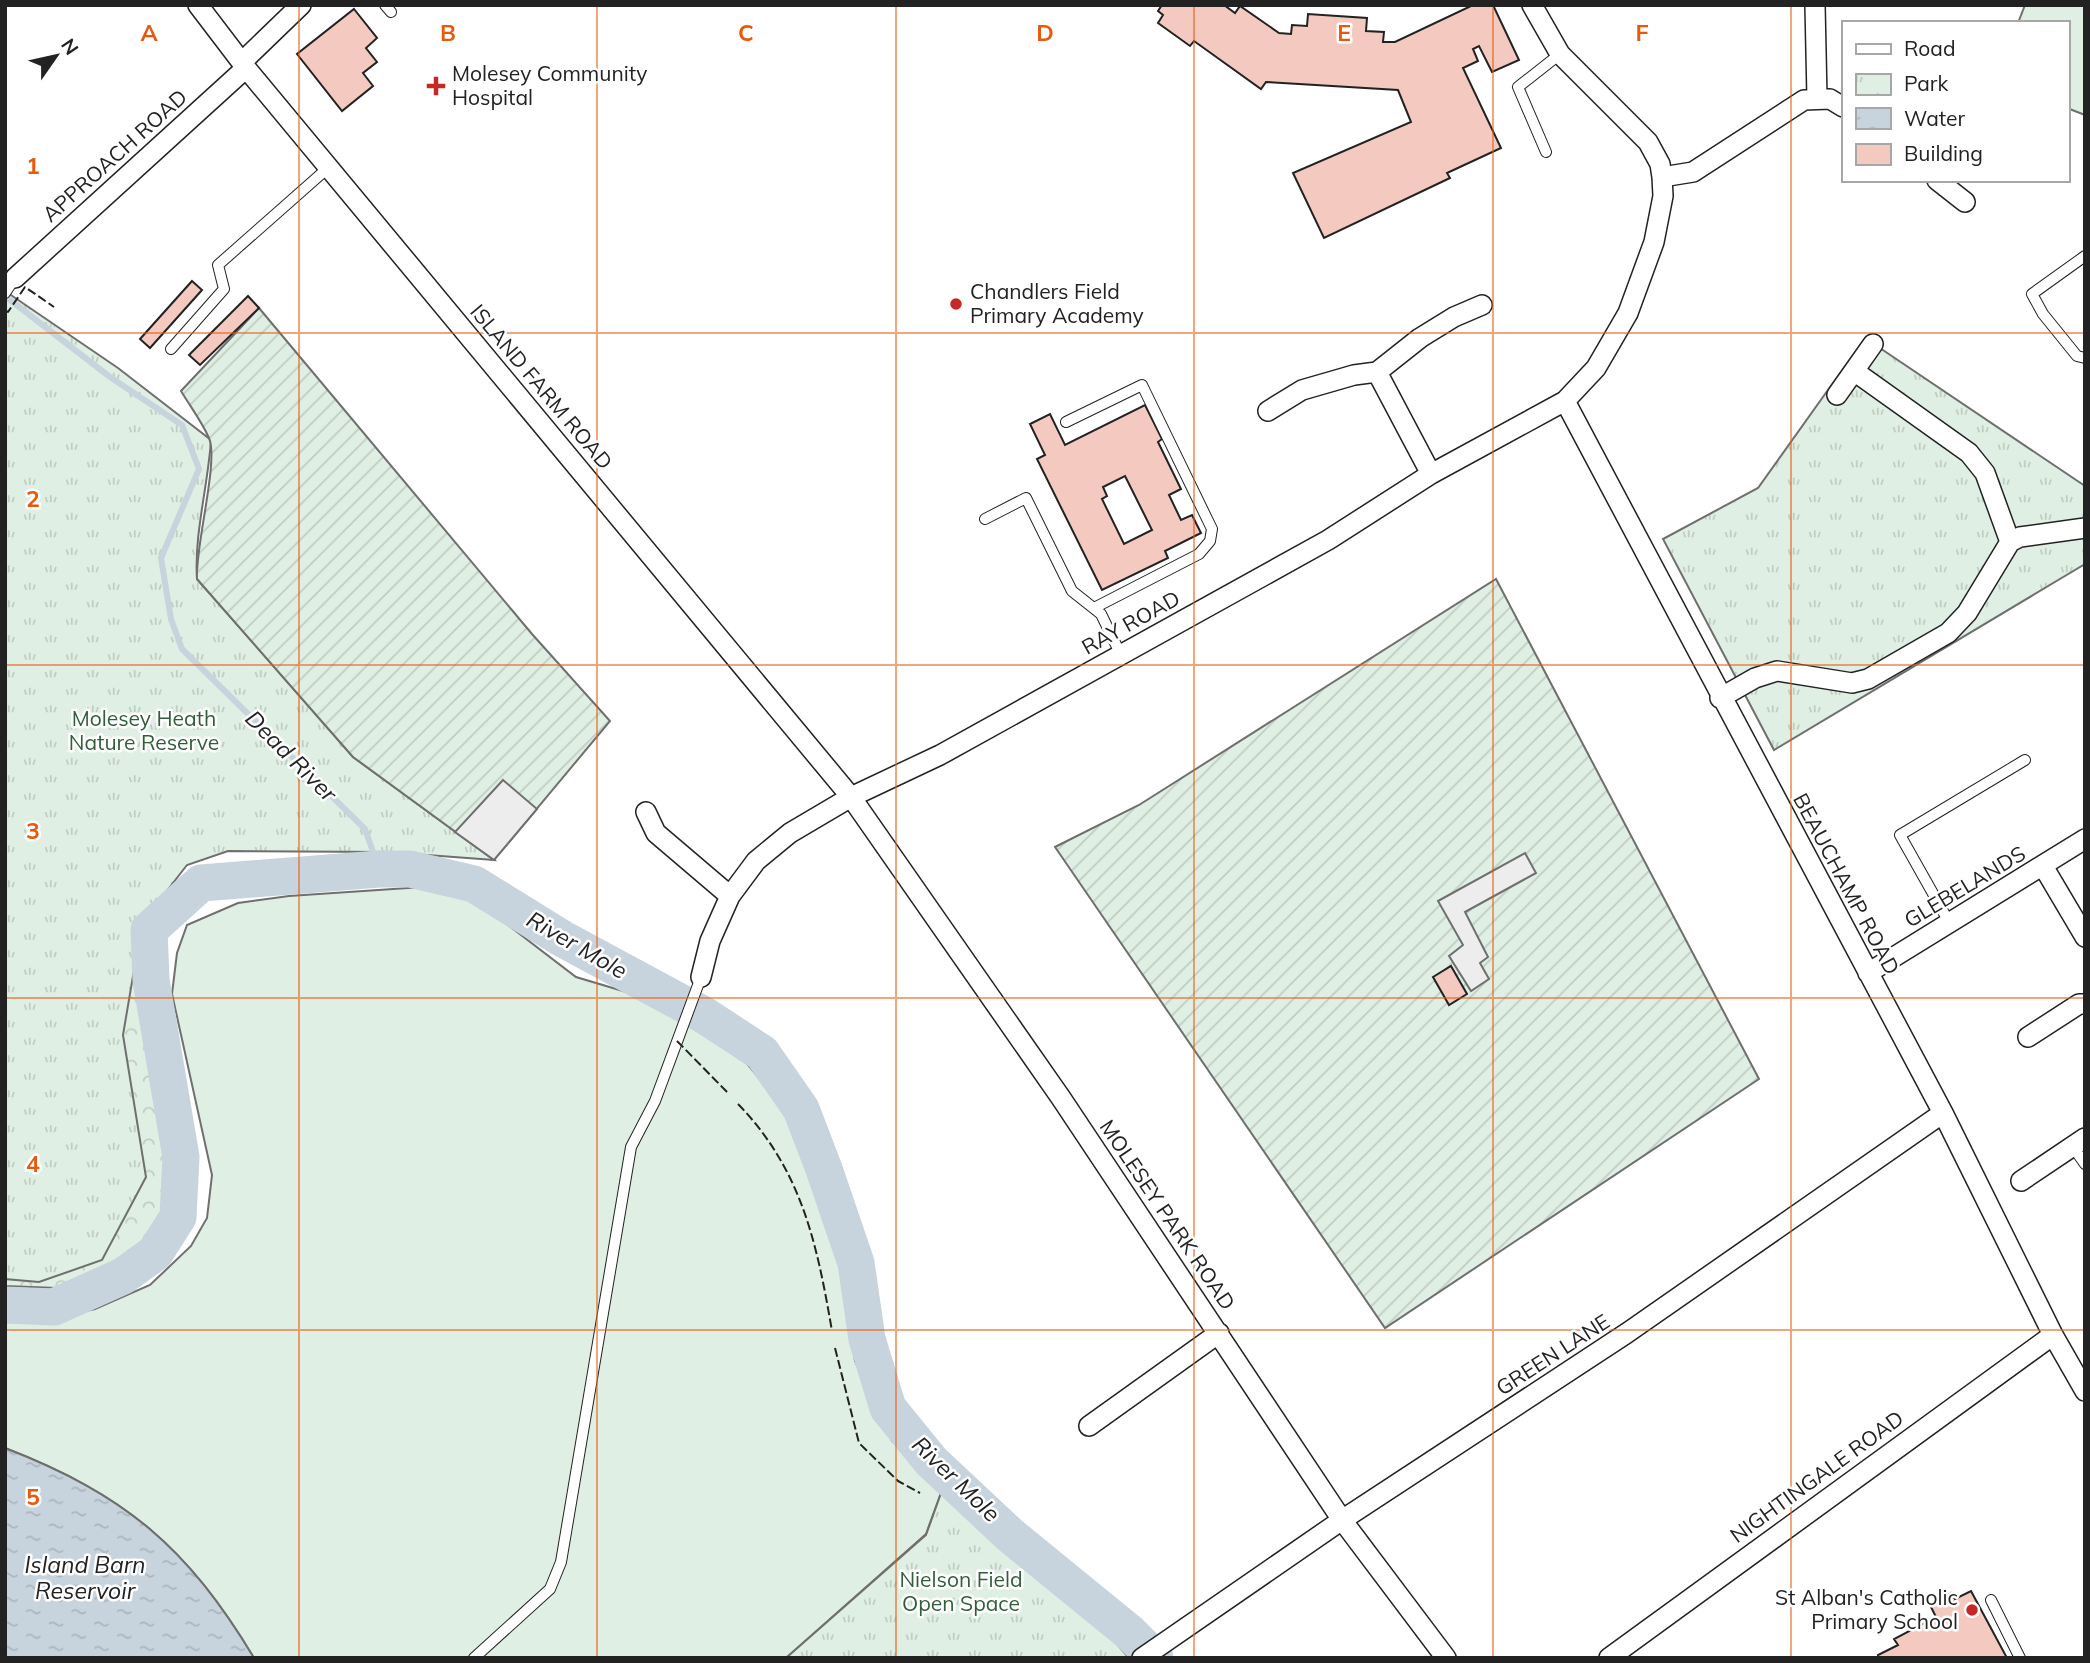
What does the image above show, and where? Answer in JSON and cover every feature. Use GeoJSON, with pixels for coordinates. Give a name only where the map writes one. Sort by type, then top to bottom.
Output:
{"type":"FeatureCollection","features":[{"type":"Feature","properties":{"kind":"street","name":"ISLAND FARM ROAD"},"geometry":{"type":"LineString","coordinates":[[198,5],[244,65],[851,797]]}},
{"type":"Feature","properties":{"kind":"street","name":"APPROACH ROAD"},"geometry":{"type":"LineString","coordinates":[[10,285],[244,65],[301,5]]}},
{"type":"Feature","properties":{"kind":"street"},"geometry":{"type":"LineString","coordinates":[[1532,5],[1560,54],[1648,142],[1660,164],[1662,177],[1693,172],[1804,100],[1829,99],[1842,106]]}},
{"type":"Feature","properties":{"kind":"street"},"geometry":{"type":"LineString","coordinates":[[1815,5],[1817,98]]}},
{"type":"Feature","properties":{"kind":"street","name":"RAY ROAD"},"geometry":{"type":"LineString","coordinates":[[701,977],[710,941],[730,896],[756,861],[790,833],[851,797],[940,755],[1328,540],[1431,474],[1565,401],[1596,368],[1628,313],[1654,242],[1664,196],[1662,177]]}},
{"type":"Feature","properties":{"kind":"street"},"geometry":{"type":"LineString","coordinates":[[1940,182],[1965,202]]}},
{"type":"Feature","properties":{"kind":"street"},"geometry":{"type":"LineString","coordinates":[[1268,411],[1303,390],[1354,375],[1377,372],[1420,338],[1454,317],[1482,305]]}},
{"type":"Feature","properties":{"kind":"street"},"geometry":{"type":"LineString","coordinates":[[1837,395],[1873,344]]}},
{"type":"Feature","properties":{"kind":"street"},"geometry":{"type":"LineString","coordinates":[[1854,371],[1969,453],[1985,473],[2010,542]]}},
{"type":"Feature","properties":{"kind":"street"},"geometry":{"type":"LineString","coordinates":[[1377,372],[1431,474]]}},
{"type":"Feature","properties":{"kind":"street","name":"BEAUCHAMP ROAD"},"geometry":{"type":"LineString","coordinates":[[1565,401],[1654,564],[1720,698],[1943,1113],[2053,1335],[2085,1391]]}},
{"type":"Feature","properties":{"kind":"street"},"geometry":{"type":"LineString","coordinates":[[1720,698],[1755,678],[1777,671],[1852,683],[1868,679],[1948,633],[1967,613],[2010,542],[2021,537],[2085,528]]}},
{"type":"Feature","properties":{"kind":"street","name":"MOLESEY PARK ROAD"},"geometry":{"type":"LineString","coordinates":[[851,797],[1219,1333],[1342,1520],[1446,1658]]}},
{"type":"Feature","properties":{"kind":"street"},"geometry":{"type":"LineString","coordinates":[[646,812],[656,833],[730,896]]}},
{"type":"Feature","properties":{"kind":"street","name":"GLEBELANDS"},"geometry":{"type":"LineString","coordinates":[[1868,972],[2085,839]]}},
{"type":"Feature","properties":{"kind":"street"},"geometry":{"type":"LineString","coordinates":[[2043,866],[2085,937]]}},
{"type":"Feature","properties":{"kind":"street"},"geometry":{"type":"LineString","coordinates":[[2028,1037],[2085,1004]]}},
{"type":"Feature","properties":{"kind":"street","name":"GREEN LANE"},"geometry":{"type":"LineString","coordinates":[[1142,1658],[1342,1520],[1627,1333],[1943,1113]]}},
{"type":"Feature","properties":{"kind":"street"},"geometry":{"type":"LineString","coordinates":[[2021,1181],[2079,1143]]}},
{"type":"Feature","properties":{"kind":"street"},"geometry":{"type":"LineString","coordinates":[[1089,1426],[1219,1333]]}},
{"type":"Feature","properties":{"kind":"street","name":"NIGHTINGALE ROAD"},"geometry":{"type":"LineString","coordinates":[[1609,1658],[2053,1335]]}},
{"type":"Feature","properties":{"kind":"lane"},"geometry":{"type":"LineString","coordinates":[[1546,152],[1518,87],[1560,54]]}},
{"type":"Feature","properties":{"kind":"lane"},"geometry":{"type":"LineString","coordinates":[[171,349],[224,289],[218,265],[329,167]]}},
{"type":"Feature","properties":{"kind":"lane"},"geometry":{"type":"LineString","coordinates":[[2085,256],[2032,294],[2043,314],[2077,356],[2085,358]]}},
{"type":"Feature","properties":{"kind":"lane"},"geometry":{"type":"LineString","coordinates":[[1066,422],[1142,385],[1212,529],[1210,541],[1199,554],[1094,608]]}},
{"type":"Feature","properties":{"kind":"lane"},"geometry":{"type":"LineString","coordinates":[[985,519],[1026,498],[1072,590],[1101,614],[1121,655]]}},
{"type":"Feature","properties":{"kind":"lane"},"geometry":{"type":"LineString","coordinates":[[1949,922],[1900,835],[2025,760]]}},
{"type":"Feature","properties":{"kind":"lane"},"geometry":{"type":"LineString","coordinates":[[474,1658],[551,1589],[561,1562],[631,1147],[655,1101],[701,977]]}},
{"type":"Feature","properties":{"kind":"lane"},"geometry":{"type":"LineString","coordinates":[[2079,1143],[2085,1164]]}},
{"type":"Feature","properties":{"kind":"lane"},"geometry":{"type":"LineString","coordinates":[[1991,1600],[2020,1658]]}},
{"type":"Feature","properties":{"kind":"green space"},"geometry":{"type":"Polygon","coordinates":[[[2025,5],[2085,5],[2085,115],[2069,109],[2069,21],[2019,21],[2025,5]]]}},
{"type":"Feature","properties":{"kind":"green space","name":"Molesey Heath Nature Reserve"},"geometry":{"type":"Polygon","coordinates":[[[5,291],[118,368],[211,440],[199,527],[197,579],[353,757],[494,860],[387,852],[228,851],[187,865],[142,923],[123,1035],[146,1177],[102,1260],[39,1282],[5,1279],[5,291]]]}},
{"type":"Feature","properties":{"kind":"green space"},"geometry":{"type":"Polygon","coordinates":[[[259,308],[532,634],[610,721],[494,860],[353,757],[197,579],[211,449],[206,432],[181,391],[259,308]]]}},
{"type":"Feature","properties":{"kind":"green space"},"geometry":{"type":"Polygon","coordinates":[[[1865,338],[2085,486],[2085,564],[1774,750],[1663,539],[1758,488],[1865,338]]]}},
{"type":"Feature","properties":{"kind":"green space"},"geometry":{"type":"Polygon","coordinates":[[[1496,579],[1759,1079],[1385,1328],[1055,847],[1139,805],[1496,579]]]}},
{"type":"Feature","properties":{"kind":"green space"},"geometry":{"type":"Polygon","coordinates":[[[423,887],[458,892],[482,905],[576,977],[643,997],[745,1061],[779,1103],[807,1160],[842,1254],[855,1361],[892,1441],[945,1482],[926,1534],[786,1658],[254,1658],[204,1585],[178,1555],[150,1529],[86,1485],[5,1448],[5,1322],[45,1320],[95,1309],[150,1285],[191,1246],[207,1218],[212,1175],[172,994],[177,953],[187,925],[238,903],[289,896],[423,887]]]}},
{"type":"Feature","properties":{"kind":"green space"},"geometry":{"type":"Polygon","coordinates":[[[137,917],[142,1026],[171,1151],[162,1224],[121,1265],[57,1288],[5,1286],[5,1168],[137,917]]]}},
{"type":"Feature","properties":{"kind":"green space","name":"Nielson Field Open Space"},"geometry":{"type":"Polygon","coordinates":[[[945,1482],[1021,1558],[1117,1644],[1129,1658],[786,1658],[926,1535],[945,1482]]]}},
{"type":"Feature","properties":{"kind":"shaded area"},"geometry":{"type":"Polygon","coordinates":[[[503,780],[537,809],[494,860],[455,832],[503,780]]]}},
{"type":"Feature","properties":{"kind":"shaded area"},"geometry":{"type":"Polygon","coordinates":[[[1525,853],[1536,873],[1465,912],[1488,957],[1480,963],[1489,979],[1471,991],[1449,956],[1463,945],[1438,901],[1525,853]]]}},
{"type":"Feature","properties":{"kind":"water","name":"Island Barn Reservoir"},"geometry":{"type":"Polygon","coordinates":[[[5,1448],[86,1485],[150,1529],[178,1555],[204,1585],[254,1658],[5,1658],[5,1448]]]}},
{"type":"Feature","properties":{"kind":"building"},"geometry":{"type":"Polygon","coordinates":[[[1162,5],[1224,5],[1235,13],[1240,6],[1279,33],[1291,34],[1292,25],[1307,26],[1308,14],[1367,18],[1366,31],[1384,32],[1383,42],[1395,42],[1473,5],[1493,5],[1519,60],[1492,72],[1479,46],[1473,49],[1478,61],[1463,68],[1501,148],[1447,173],[1450,178],[1324,238],[1293,173],[1411,122],[1398,90],[1266,82],[1261,89],[1194,41],[1190,46],[1158,23],[1163,15],[1158,11],[1162,5]]]}},
{"type":"Feature","properties":{"kind":"building"},"geometry":{"type":"Polygon","coordinates":[[[354,9],[377,38],[366,48],[377,62],[363,73],[373,86],[342,111],[297,54],[354,9]]]}},
{"type":"Feature","properties":{"kind":"building"},"geometry":{"type":"Polygon","coordinates":[[[192,281],[202,290],[150,348],[140,339],[192,281]]]}},
{"type":"Feature","properties":{"kind":"building"},"geometry":{"type":"Polygon","coordinates":[[[248,296],[259,308],[200,365],[189,355],[248,296]]]}},
{"type":"Feature","properties":{"kind":"building"},"geometry":{"type":"Polygon","coordinates":[[[1145,405],[1162,439],[1158,442],[1181,489],[1169,495],[1181,520],[1192,515],[1201,533],[1165,551],[1168,558],[1102,590],[1037,459],[1045,455],[1030,424],[1050,414],[1065,445],[1145,405]],[[1125,476],[1103,487],[1107,496],[1102,499],[1124,544],[1152,530],[1125,476]]]}},
{"type":"Feature","properties":{"kind":"building"},"geometry":{"type":"Polygon","coordinates":[[[1451,966],[1467,994],[1449,1005],[1433,977],[1451,966]]]}},
{"type":"Feature","properties":{"kind":"building"},"geometry":{"type":"Polygon","coordinates":[[[1971,1591],[2007,1658],[1879,1658],[1878,1655],[1898,1645],[1894,1639],[1936,1617],[1931,1607],[1951,1593],[1955,1599],[1971,1591]]]}},
{"type":"Feature","properties":{"kind":"waterway","name":"Dead River"},"geometry":{"type":"LineString","coordinates":[[5,296],[110,377],[182,425],[199,469],[161,558],[171,619],[182,649],[365,829],[379,869]]}},
{"type":"Feature","properties":{"kind":"waterway","name":"River Mole"},"geometry":{"type":"LineString","coordinates":[[5,1305],[54,1307],[123,1276],[155,1253],[178,1217],[181,1157],[151,980],[149,930],[201,883],[410,869],[474,884],[563,939],[704,1015],[762,1053],[801,1109],[824,1169],[856,1263],[867,1339],[888,1408],[931,1461],[1010,1535],[1129,1632],[1155,1658]]}},
{"type":"Feature","properties":{"kind":"fence"},"geometry":{"type":"LineString","coordinates":[[5,310],[8,312],[25,287],[54,307]]}},
{"type":"Feature","properties":{"kind":"fence"},"geometry":{"type":"LineString","coordinates":[[677,1041],[729,1094]]}},
{"type":"Feature","properties":{"kind":"fence"},"geometry":{"type":"LineString","coordinates":[[738,1104],[760,1129],[792,1182],[813,1238],[832,1331]]}},
{"type":"Feature","properties":{"kind":"fence"},"geometry":{"type":"LineString","coordinates":[[835,1348],[859,1443],[898,1481],[920,1493]]}},
{"type":"Feature","properties":{"kind":"place","name":"Molesey Community Hospital"},"geometry":{"type":"Point","coordinates":[436,86]}},
{"type":"Feature","properties":{"kind":"place","name":"Chandlers Field Primary Academy"},"geometry":{"type":"Point","coordinates":[956,304]}},
{"type":"Feature","properties":{"kind":"place","name":"St Alban's Catholic Primary School"},"geometry":{"type":"Point","coordinates":[1972,1610]}}]}
